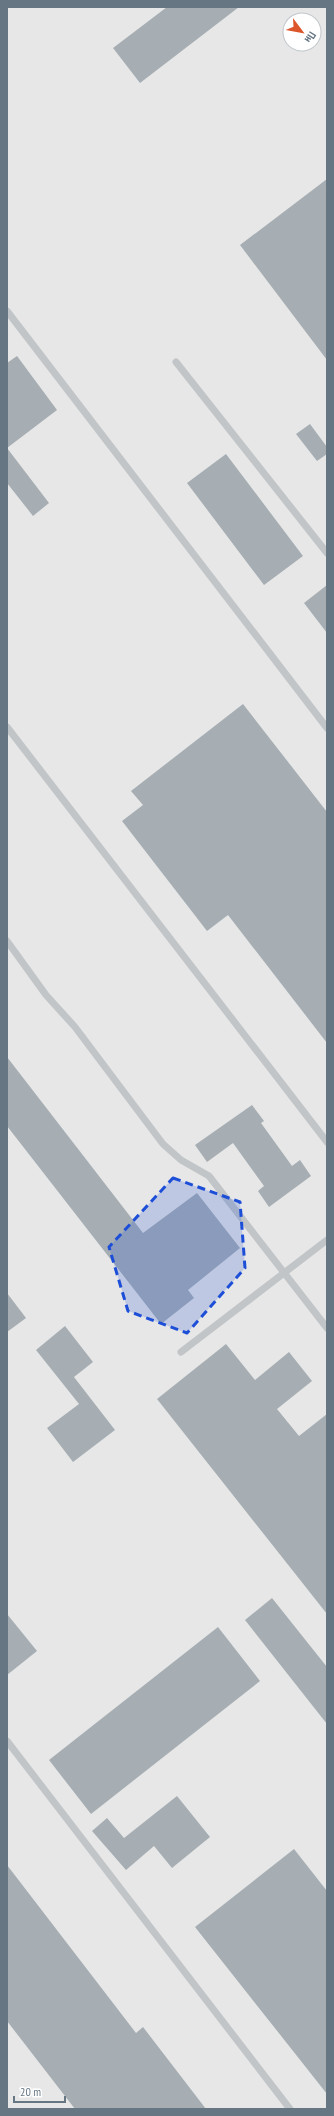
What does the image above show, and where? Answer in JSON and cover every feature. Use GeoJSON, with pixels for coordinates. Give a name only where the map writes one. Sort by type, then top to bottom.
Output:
{"type":"FeatureCollection","features":[{"type":"Feature","properties":{"kind":"lane"},"geometry":{"type":"LineString","coordinates":[[7,311],[327,728]]}},
{"type":"Feature","properties":{"kind":"lane"},"geometry":{"type":"LineString","coordinates":[[176,362],[327,553]]}},
{"type":"Feature","properties":{"kind":"lane"},"geometry":{"type":"LineString","coordinates":[[7,728],[327,1142]]}},
{"type":"Feature","properties":{"kind":"lane"},"geometry":{"type":"LineString","coordinates":[[7,941],[46,995],[75,1027],[164,1144],[181,1160],[209,1176],[327,1328]]}},
{"type":"Feature","properties":{"kind":"lane"},"geometry":{"type":"LineString","coordinates":[[181,1352],[327,1240]]}},
{"type":"Feature","properties":{"kind":"lane"},"geometry":{"type":"LineString","coordinates":[[7,1741],[290,2109]]}},
{"type":"Feature","properties":{"kind":"highlighted area"},"geometry":{"type":"Polygon","coordinates":[[[173,1178],[240,1202],[245,1268],[187,1333],[128,1311],[109,1247],[173,1178]]]}},
{"type":"Feature","properties":{"kind":"shaded area"},"geometry":{"type":"Polygon","coordinates":[[[7,7],[327,7],[327,2109],[7,2109],[7,7]]]}},
{"type":"Feature","properties":{"kind":"building"},"geometry":{"type":"Polygon","coordinates":[[[167,7],[239,7],[140,83],[113,48],[167,7]]]}},
{"type":"Feature","properties":{"kind":"building"},"geometry":{"type":"Polygon","coordinates":[[[327,179],[327,360],[240,245],[327,179]]]}},
{"type":"Feature","properties":{"kind":"building"},"geometry":{"type":"Polygon","coordinates":[[[17,356],[57,410],[7,448],[7,363],[17,356]]]}},
{"type":"Feature","properties":{"kind":"building"},"geometry":{"type":"Polygon","coordinates":[[[310,424],[327,447],[327,454],[317,461],[296,434],[310,424]]]}},
{"type":"Feature","properties":{"kind":"building"},"geometry":{"type":"Polygon","coordinates":[[[7,448],[49,503],[33,516],[7,483],[7,448]]]}},
{"type":"Feature","properties":{"kind":"building"},"geometry":{"type":"Polygon","coordinates":[[[226,454],[303,556],[264,585],[187,483],[226,454]]]}},
{"type":"Feature","properties":{"kind":"building"},"geometry":{"type":"Polygon","coordinates":[[[327,585],[327,633],[304,603],[327,585]]]}},
{"type":"Feature","properties":{"kind":"building"},"geometry":{"type":"Polygon","coordinates":[[[243,704],[327,812],[327,1043],[228,915],[207,931],[122,821],[143,805],[131,791],[243,704]]]}},
{"type":"Feature","properties":{"kind":"building"},"geometry":{"type":"Polygon","coordinates":[[[7,1057],[143,1233],[197,1193],[240,1248],[188,1290],[194,1298],[161,1324],[7,1126],[7,1057]]]}},
{"type":"Feature","properties":{"kind":"building"},"geometry":{"type":"Polygon","coordinates":[[[252,1105],[264,1121],[261,1123],[292,1166],[300,1160],[311,1176],[269,1207],[258,1191],[264,1186],[233,1143],[207,1162],[195,1145],[252,1105]]]}},
{"type":"Feature","properties":{"kind":"building"},"geometry":{"type":"Polygon","coordinates":[[[7,1293],[26,1318],[7,1332],[7,1293]]]}},
{"type":"Feature","properties":{"kind":"building"},"geometry":{"type":"Polygon","coordinates":[[[65,1326],[93,1362],[74,1377],[115,1430],[73,1462],[47,1428],[79,1404],[36,1350],[65,1326]]]}},
{"type":"Feature","properties":{"kind":"building"},"geometry":{"type":"Polygon","coordinates":[[[226,1344],[255,1380],[289,1352],[312,1381],[277,1409],[299,1436],[327,1414],[327,1614],[157,1399],[226,1344]]]}},
{"type":"Feature","properties":{"kind":"building"},"geometry":{"type":"Polygon","coordinates":[[[272,1598],[327,1667],[327,1724],[245,1620],[272,1598]]]}},
{"type":"Feature","properties":{"kind":"building"},"geometry":{"type":"Polygon","coordinates":[[[7,1614],[37,1651],[7,1675],[7,1614]]]}},
{"type":"Feature","properties":{"kind":"building"},"geometry":{"type":"Polygon","coordinates":[[[218,1627],[260,1681],[91,1814],[49,1760],[218,1627]]]}},
{"type":"Feature","properties":{"kind":"building"},"geometry":{"type":"Polygon","coordinates":[[[177,1796],[210,1837],[172,1868],[154,1846],[126,1870],[92,1831],[107,1818],[124,1838],[177,1796]]]}},
{"type":"Feature","properties":{"kind":"building"},"geometry":{"type":"Polygon","coordinates":[[[294,1849],[327,1891],[327,2094],[195,1927],[294,1849]]]}},
{"type":"Feature","properties":{"kind":"building"},"geometry":{"type":"Polygon","coordinates":[[[7,1865],[136,2033],[143,2027],[206,2109],[75,2109],[7,2021],[7,1865]]]}}]}
